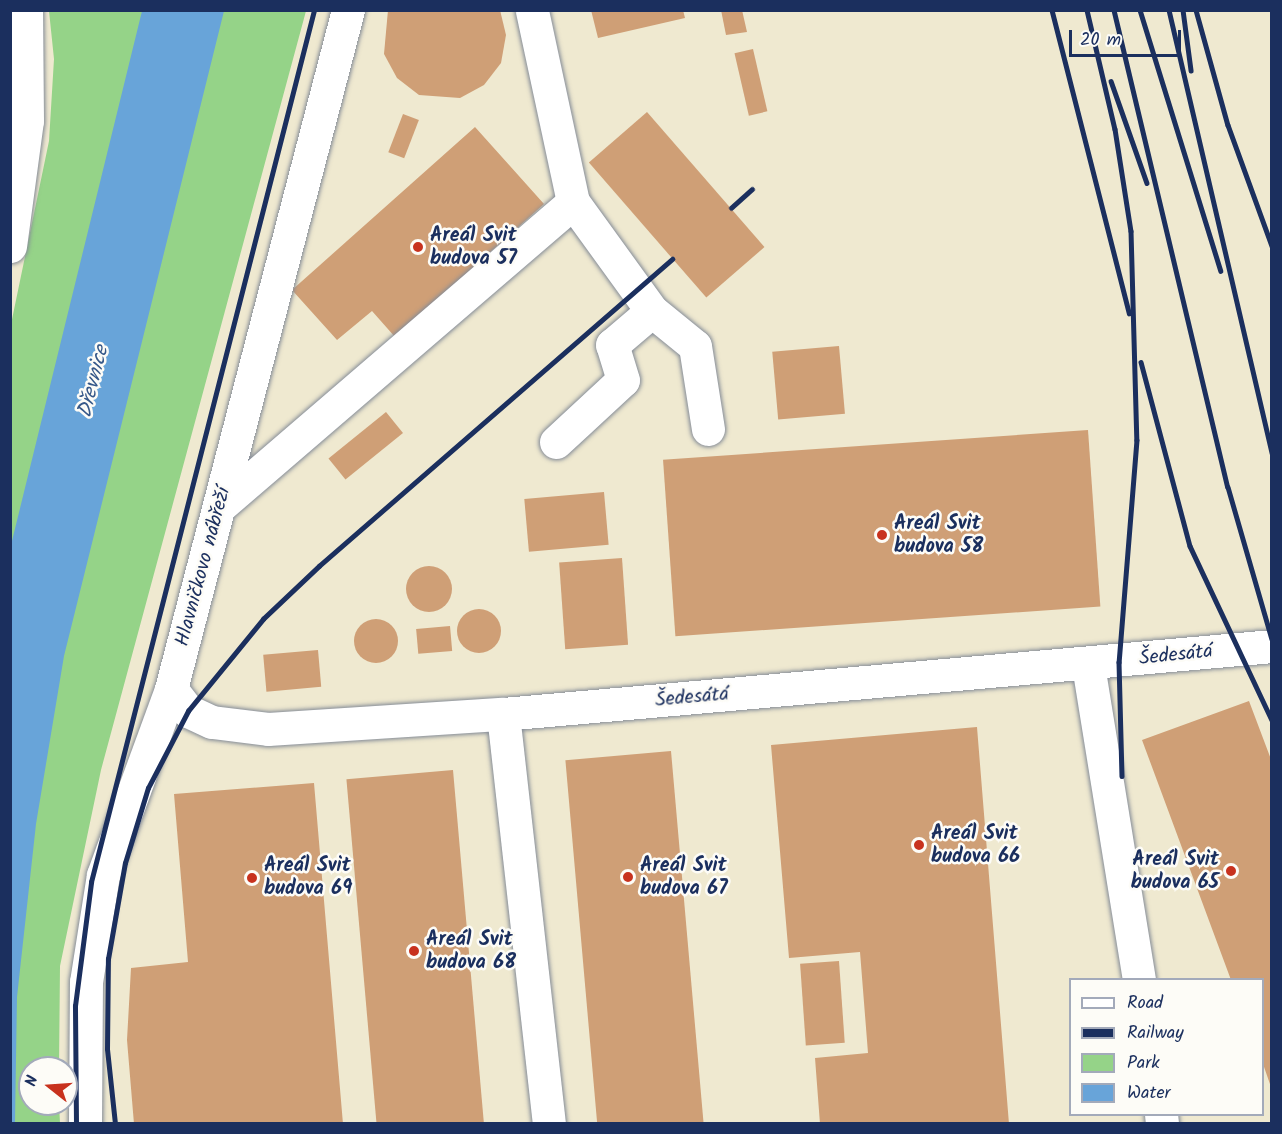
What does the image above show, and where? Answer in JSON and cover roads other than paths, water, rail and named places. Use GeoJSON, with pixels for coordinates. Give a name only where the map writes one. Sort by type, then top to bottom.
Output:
{"type":"FeatureCollection","features":[{"type":"Feature","properties":{"kind":"street"},"geometry":{"type":"LineString","coordinates":[[10,246],[27,121],[26,10]]}},
{"type":"Feature","properties":{"kind":"street","name":"Hlavničkovo nábřeží"},"geometry":{"type":"LineString","coordinates":[[85,1124],[86,982],[103,875],[171,688],[348,10]]}},
{"type":"Feature","properties":{"kind":"street"},"geometry":{"type":"LineString","coordinates":[[532,10],[573,202],[652,311],[695,346],[708,429]]}},
{"type":"Feature","properties":{"kind":"street"},"geometry":{"type":"LineString","coordinates":[[220,506],[573,202]]}},
{"type":"Feature","properties":{"kind":"street"},"geometry":{"type":"LineString","coordinates":[[556,442],[623,380],[612,345],[652,311]]}},
{"type":"Feature","properties":{"kind":"street","name":"Šedesátá"},"geometry":{"type":"LineString","coordinates":[[171,688],[188,711],[212,722],[268,729],[502,714],[1088,665],[1272,646]]}},
{"type":"Feature","properties":{"kind":"street"},"geometry":{"type":"LineString","coordinates":[[1088,665],[1139,978]]}},
{"type":"Feature","properties":{"kind":"street"},"geometry":{"type":"LineString","coordinates":[[502,714],[549,1124]]}},
{"type":"Feature","properties":{"kind":"water","name":"Dřevnice"},"geometry":{"type":"Polygon","coordinates":[[[142,11],[224,11],[64,656],[36,824],[17,997],[15,1123],[11,1123],[11,545],[142,11]]]}},
{"type":"Feature","properties":{"kind":"railway"},"geometry":{"type":"LineString","coordinates":[[76,1124],[75,1006],[91,882],[314,10]]}},
{"type":"Feature","properties":{"kind":"railway"},"geometry":{"type":"LineString","coordinates":[[1052,10],[1129,313]]}},
{"type":"Feature","properties":{"kind":"railway"},"geometry":{"type":"LineString","coordinates":[[1087,10],[1115,129],[1131,231],[1137,440],[1119,662],[1122,776]]}},
{"type":"Feature","properties":{"kind":"railway"},"geometry":{"type":"LineString","coordinates":[[1114,10],[1228,487],[1272,639]]}},
{"type":"Feature","properties":{"kind":"railway"},"geometry":{"type":"LineString","coordinates":[[1140,10],[1221,271]]}},
{"type":"Feature","properties":{"kind":"railway"},"geometry":{"type":"LineString","coordinates":[[1169,10],[1272,453]]}},
{"type":"Feature","properties":{"kind":"railway"},"geometry":{"type":"LineString","coordinates":[[1183,10],[1191,70]]}},
{"type":"Feature","properties":{"kind":"railway"},"geometry":{"type":"LineString","coordinates":[[1196,10],[1228,125],[1272,246]]}},
{"type":"Feature","properties":{"kind":"railway"},"geometry":{"type":"LineString","coordinates":[[1111,81],[1147,183]]}},
{"type":"Feature","properties":{"kind":"railway"},"geometry":{"type":"LineString","coordinates":[[731,208],[752,189]]}},
{"type":"Feature","properties":{"kind":"railway"},"geometry":{"type":"LineString","coordinates":[[115,1124],[107,1049],[108,959],[125,863],[148,788],[188,711],[263,619],[319,566],[672,259]]}},
{"type":"Feature","properties":{"kind":"railway"},"geometry":{"type":"LineString","coordinates":[[1141,362],[1190,546],[1272,720]]}},
{"type":"Feature","properties":{"kind":"place","name":"Areál Svit budova 57"},"geometry":{"type":"Point","coordinates":[418,247]}},
{"type":"Feature","properties":{"kind":"place","name":"Areál Svit budova 58"},"geometry":{"type":"Point","coordinates":[882,535]}},
{"type":"Feature","properties":{"kind":"place","name":"Areál Svit budova 66"},"geometry":{"type":"Point","coordinates":[919,845]}},
{"type":"Feature","properties":{"kind":"place","name":"Areál Svit budova 65"},"geometry":{"type":"Point","coordinates":[1231,871]}},
{"type":"Feature","properties":{"kind":"place","name":"Areál Svit budova 67"},"geometry":{"type":"Point","coordinates":[628,877]}},
{"type":"Feature","properties":{"kind":"place","name":"Areál Svit budova 69"},"geometry":{"type":"Point","coordinates":[252,878]}},
{"type":"Feature","properties":{"kind":"place","name":"Areál Svit budova 68"},"geometry":{"type":"Point","coordinates":[414,951]}}]}
